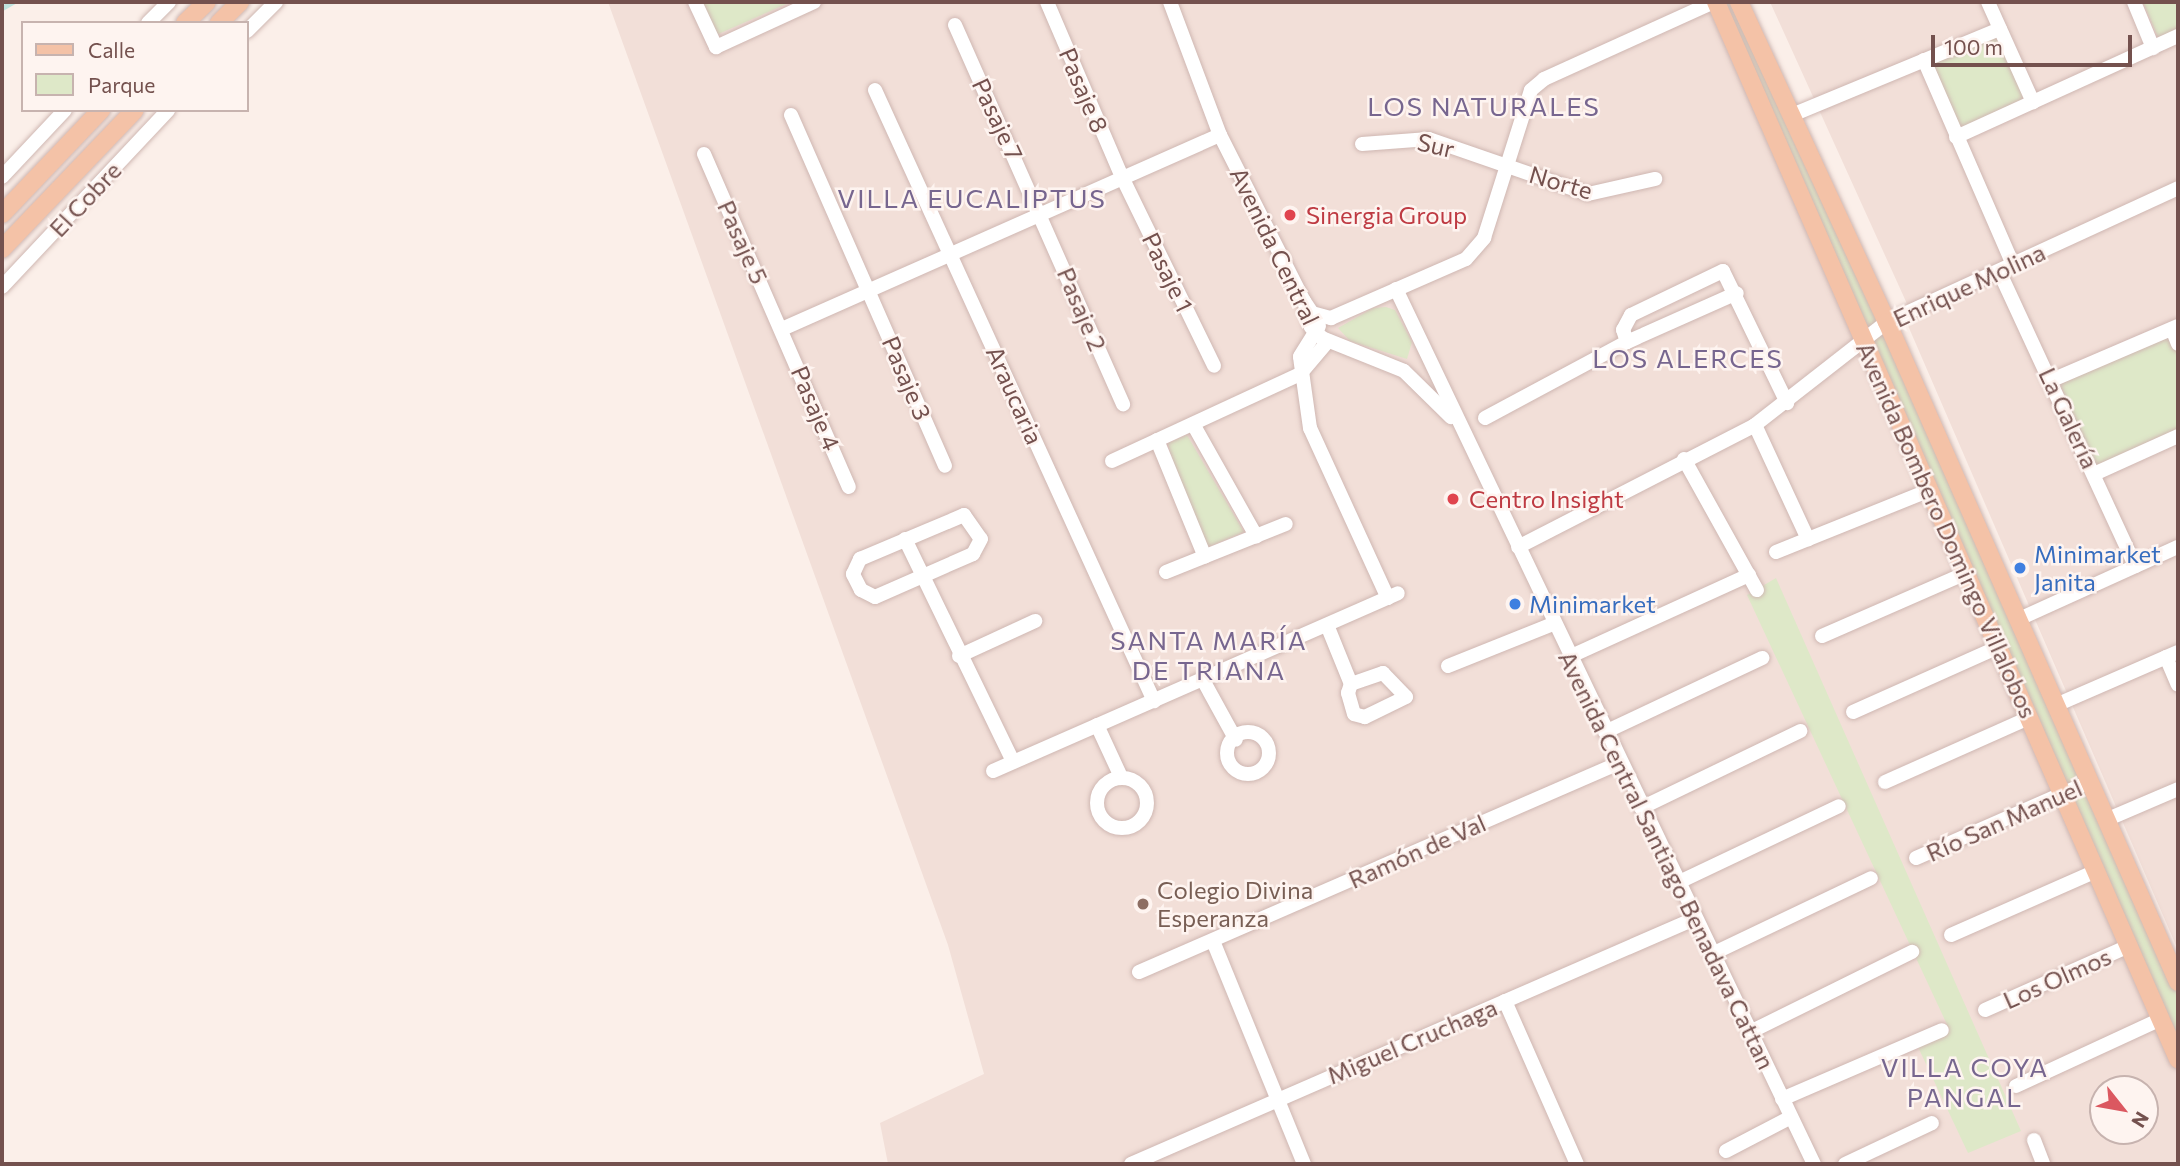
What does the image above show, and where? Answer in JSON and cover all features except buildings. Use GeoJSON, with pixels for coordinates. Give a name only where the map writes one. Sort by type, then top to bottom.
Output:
{"type":"FeatureCollection","features":[{"type":"Feature","properties":{"kind":"main road"},"geometry":{"type":"LineString","coordinates":[[187,21],[207,2]]}},
{"type":"Feature","properties":{"kind":"main road"},"geometry":{"type":"LineString","coordinates":[[222,19],[240,2]]}},
{"type":"Feature","properties":{"kind":"main road","name":"Avenida Bombero Domingo Villalobos"},"geometry":{"type":"LineString","coordinates":[[1715,2],[2178,1059]]}},
{"type":"Feature","properties":{"kind":"main road","name":"Avenida Bombero Domingo Villalobos"},"geometry":{"type":"LineString","coordinates":[[1739,2],[1887,321],[2178,982]]}},
{"type":"Feature","properties":{"kind":"main road"},"geometry":{"type":"LineString","coordinates":[[2,215],[99,112]]}},
{"type":"Feature","properties":{"kind":"main road"},"geometry":{"type":"LineString","coordinates":[[2,249],[133,112]]}},
{"type":"Feature","properties":{"kind":"street"},"geometry":{"type":"LineString","coordinates":[[150,21],[169,2]]}},
{"type":"Feature","properties":{"kind":"street"},"geometry":{"type":"LineString","coordinates":[[248,30],[276,2]]}},
{"type":"Feature","properties":{"kind":"street"},"geometry":{"type":"LineString","coordinates":[[695,2],[716,47],[814,2]]}},
{"type":"Feature","properties":{"kind":"street","name":"Pasaje 8"},"geometry":{"type":"LineString","coordinates":[[1047,2],[1122,177]]}},
{"type":"Feature","properties":{"kind":"street","name":"Avenida Central"},"geometry":{"type":"LineString","coordinates":[[1170,2],[1220,135],[1304,301],[1313,330],[1328,341],[1404,371],[1456,424]]}},
{"type":"Feature","properties":{"kind":"street"},"geometry":{"type":"LineString","coordinates":[[993,771],[1393,595],[1310,428],[1300,374],[1304,344],[1313,330],[1331,318],[1466,259],[1475,250],[1508,166],[1523,107],[1544,79],[1715,2]]}},
{"type":"Feature","properties":{"kind":"street"},"geometry":{"type":"LineString","coordinates":[[1988,2],[2033,102]]}},
{"type":"Feature","properties":{"kind":"street"},"geometry":{"type":"LineString","coordinates":[[2134,2],[2153,48]]}},
{"type":"Feature","properties":{"kind":"street","name":"Pasaje 7"},"geometry":{"type":"LineString","coordinates":[[955,25],[1041,214]]}},
{"type":"Feature","properties":{"kind":"street"},"geometry":{"type":"LineString","coordinates":[[1792,115],[2000,29]]}},
{"type":"Feature","properties":{"kind":"street"},"geometry":{"type":"LineString","coordinates":[[1956,137],[2178,36]]}},
{"type":"Feature","properties":{"kind":"street"},"geometry":{"type":"LineString","coordinates":[[1924,60],[2013,265]]}},
{"type":"Feature","properties":{"kind":"street","name":"Araucaria"},"geometry":{"type":"LineString","coordinates":[[874,90],[1154,701]]}},
{"type":"Feature","properties":{"kind":"street"},"geometry":{"type":"LineString","coordinates":[[2,177],[63,112]]}},
{"type":"Feature","properties":{"kind":"street","name":"El Cobre"},"geometry":{"type":"LineString","coordinates":[[2,287],[166,112]]}},
{"type":"Feature","properties":{"kind":"street","name":"Pasaje 3"},"geometry":{"type":"LineString","coordinates":[[791,115],[945,466]]}},
{"type":"Feature","properties":{"kind":"street"},"geometry":{"type":"LineString","coordinates":[[782,329],[1220,135]]}},
{"type":"Feature","properties":{"kind":"street","name":"Sur"},"geometry":{"type":"LineString","coordinates":[[1362,144],[1429,139],[1508,166]]}},
{"type":"Feature","properties":{"kind":"street","name":"Pasaje 5"},"geometry":{"type":"LineString","coordinates":[[704,154],[782,329]]}},
{"type":"Feature","properties":{"kind":"street","name":"Norte"},"geometry":{"type":"LineString","coordinates":[[1508,166],[1588,194],[1655,178]]}},
{"type":"Feature","properties":{"kind":"street","name":"Pasaje 1"},"geometry":{"type":"LineString","coordinates":[[1122,177],[1214,366]]}},
{"type":"Feature","properties":{"kind":"street","name":"Enrique Molina"},"geometry":{"type":"LineString","coordinates":[[1518,547],[1684,459],[1755,425],[1887,321],[2178,188]]}},
{"type":"Feature","properties":{"kind":"street","name":"Pasaje 2"},"geometry":{"type":"LineString","coordinates":[[1041,214],[1123,405]]}},
{"type":"Feature","properties":{"kind":"street","name":"La Galería"},"geometry":{"type":"LineString","coordinates":[[1999,271],[2052,380],[2136,566]]}},
{"type":"Feature","properties":{"kind":"street"},"geometry":{"type":"LineString","coordinates":[[1627,342],[1623,330],[1631,316],[1714,273],[1730,278],[1787,402]]}},
{"type":"Feature","properties":{"kind":"street","name":"Avenida Central Santiago Benadava Cattan"},"geometry":{"type":"LineString","coordinates":[[1396,289],[1456,424],[1518,547],[1814,1164]]}},
{"type":"Feature","properties":{"kind":"street"},"geometry":{"type":"LineString","coordinates":[[1485,418],[1627,342],[1737,293]]}},
{"type":"Feature","properties":{"kind":"street"},"geometry":{"type":"LineString","coordinates":[[1304,301],[1312,313],[1331,318]]}},
{"type":"Feature","properties":{"kind":"street"},"geometry":{"type":"LineString","coordinates":[[2052,380],[2175,328],[2178,344]]}},
{"type":"Feature","properties":{"kind":"street","name":"Pasaje 4"},"geometry":{"type":"LineString","coordinates":[[782,329],[849,487]]}},
{"type":"Feature","properties":{"kind":"street"},"geometry":{"type":"LineString","coordinates":[[1112,461],[1300,374],[1328,341]]}},
{"type":"Feature","properties":{"kind":"street"},"geometry":{"type":"LineString","coordinates":[[1404,371],[1427,354]]}},
{"type":"Feature","properties":{"kind":"street"},"geometry":{"type":"LineString","coordinates":[[1194,424],[1256,536]]}},
{"type":"Feature","properties":{"kind":"street"},"geometry":{"type":"LineString","coordinates":[[1755,425],[1808,539]]}},
{"type":"Feature","properties":{"kind":"street"},"geometry":{"type":"LineString","coordinates":[[2094,474],[2178,436]]}},
{"type":"Feature","properties":{"kind":"street"},"geometry":{"type":"LineString","coordinates":[[1157,440],[1205,556]]}},
{"type":"Feature","properties":{"kind":"street"},"geometry":{"type":"LineString","coordinates":[[1684,459],[1757,590]]}},
{"type":"Feature","properties":{"kind":"street"},"geometry":{"type":"LineString","coordinates":[[1776,552],[1930,491]]}},
{"type":"Feature","properties":{"kind":"street"},"geometry":{"type":"LineString","coordinates":[[964,514],[981,540],[973,554],[875,597],[861,590],[854,566],[905,539],[964,514]]}},
{"type":"Feature","properties":{"kind":"street"},"geometry":{"type":"LineString","coordinates":[[1166,572],[1286,524]]}},
{"type":"Feature","properties":{"kind":"street"},"geometry":{"type":"LineString","coordinates":[[905,539],[959,656],[1013,761]]}},
{"type":"Feature","properties":{"kind":"street"},"geometry":{"type":"LineString","coordinates":[[2019,619],[2178,547]]}},
{"type":"Feature","properties":{"kind":"street"},"geometry":{"type":"LineString","coordinates":[[1822,636],[1966,573]]}},
{"type":"Feature","properties":{"kind":"street"},"geometry":{"type":"LineString","coordinates":[[1569,657],[1749,575]]}},
{"type":"Feature","properties":{"kind":"street"},"geometry":{"type":"LineString","coordinates":[[959,656],[1034,621]]}},
{"type":"Feature","properties":{"kind":"street"},"geometry":{"type":"LineString","coordinates":[[1448,666],[1553,624]]}},
{"type":"Feature","properties":{"kind":"street"},"geometry":{"type":"LineString","coordinates":[[1328,625],[1351,684]]}},
{"type":"Feature","properties":{"kind":"street"},"geometry":{"type":"LineString","coordinates":[[1853,712],[1998,647]]}},
{"type":"Feature","properties":{"kind":"street"},"geometry":{"type":"LineString","coordinates":[[2056,705],[2172,654],[2178,685]]}},
{"type":"Feature","properties":{"kind":"street"},"geometry":{"type":"LineString","coordinates":[[1605,732],[1762,658]]}},
{"type":"Feature","properties":{"kind":"street"},"geometry":{"type":"LineString","coordinates":[[1203,680],[1236,740]]}},
{"type":"Feature","properties":{"kind":"street"},"geometry":{"type":"LineString","coordinates":[[1885,782],[2029,718]]}},
{"type":"Feature","properties":{"kind":"street"},"geometry":{"type":"LineString","coordinates":[[1097,725],[1121,778]]}},
{"type":"Feature","properties":{"kind":"street"},"geometry":{"type":"LineString","coordinates":[[1641,808],[1800,731]]}},
{"type":"Feature","properties":{"kind":"street","name":"Ramón de Val"},"geometry":{"type":"LineString","coordinates":[[1139,972],[1619,762]]}},
{"type":"Feature","properties":{"kind":"street","name":"Río San Manuel"},"geometry":{"type":"LineString","coordinates":[[1916,858],[2091,781]]}},
{"type":"Feature","properties":{"kind":"street"},"geometry":{"type":"LineString","coordinates":[[2108,819],[2178,789]]}},
{"type":"Feature","properties":{"kind":"street"},"geometry":{"type":"LineString","coordinates":[[1677,883],[1839,806]]}},
{"type":"Feature","properties":{"kind":"street"},"geometry":{"type":"LineString","coordinates":[[1951,935],[2096,871]]}},
{"type":"Feature","properties":{"kind":"street"},"geometry":{"type":"LineString","coordinates":[[1712,954],[1871,878]]}},
{"type":"Feature","properties":{"kind":"street","name":"Miguel Cruchaga"},"geometry":{"type":"LineString","coordinates":[[1131,1164],[1695,919]]}},
{"type":"Feature","properties":{"kind":"street"},"geometry":{"type":"LineString","coordinates":[[1213,940],[1304,1164]]}},
{"type":"Feature","properties":{"kind":"street","name":"Los Olmos"},"geometry":{"type":"LineString","coordinates":[[1985,1010],[2129,946]]}},
{"type":"Feature","properties":{"kind":"street"},"geometry":{"type":"LineString","coordinates":[[1750,1032],[1912,952]]}},
{"type":"Feature","properties":{"kind":"street"},"geometry":{"type":"LineString","coordinates":[[1505,1001],[1577,1164]]}},
{"type":"Feature","properties":{"kind":"street"},"geometry":{"type":"LineString","coordinates":[[2016,1086],[2161,1019]]}},
{"type":"Feature","properties":{"kind":"street"},"geometry":{"type":"LineString","coordinates":[[1782,1099],[1942,1030]]}},
{"type":"Feature","properties":{"kind":"street"},"geometry":{"type":"LineString","coordinates":[[1726,1151],[1791,1118]]}},
{"type":"Feature","properties":{"kind":"street"},"geometry":{"type":"LineString","coordinates":[[1844,1164],[1932,1123]]}},
{"type":"Feature","properties":{"kind":"street"},"geometry":{"type":"LineString","coordinates":[[2034,1140],[2043,1164]]}},
{"type":"Feature","properties":{"kind":"shaded area"},"geometry":{"type":"Polygon","coordinates":[[[608,2],[1706,2],[2178,1072],[2178,1164],[888,1164],[880,1123],[984,1074],[948,945],[608,2]]]}},
{"type":"Feature","properties":{"kind":"shaded area"},"geometry":{"type":"Polygon","coordinates":[[[1770,2],[2178,2],[2178,950],[1906,321],[1913,317],[1770,2]]]}},
{"type":"Feature","properties":{"kind":"green space"},"geometry":{"type":"Polygon","coordinates":[[[701,2],[791,2],[716,35],[701,2]]]}},
{"type":"Feature","properties":{"kind":"green space"},"geometry":{"type":"Polygon","coordinates":[[[1715,2],[1738,2],[2178,993],[2178,1053],[1715,2]]]}},
{"type":"Feature","properties":{"kind":"green space"},"geometry":{"type":"Polygon","coordinates":[[[2143,2],[2178,2],[2178,31],[2159,40],[2143,2]]]}},
{"type":"Feature","properties":{"kind":"green space"},"geometry":{"type":"Polygon","coordinates":[[[1998,35],[2027,101],[1960,131],[1930,65],[1998,35]]]}},
{"type":"Feature","properties":{"kind":"green space"},"geometry":{"type":"Polygon","coordinates":[[[1386,307],[1395,310],[1412,342],[1407,359],[1350,341],[1338,328],[1373,308],[1386,307]]]}},
{"type":"Feature","properties":{"kind":"green space"},"geometry":{"type":"Polygon","coordinates":[[[2178,332],[2178,431],[2095,467],[2060,384],[2178,332]]]}},
{"type":"Feature","properties":{"kind":"green space"},"geometry":{"type":"Polygon","coordinates":[[[1187,435],[1244,532],[1208,547],[1180,492],[1168,443],[1187,435]]]}},
{"type":"Feature","properties":{"kind":"green space"},"geometry":{"type":"Polygon","coordinates":[[[1776,578],[2021,1131],[1968,1153],[1918,1047],[1950,1031],[1747,595],[1776,578]]]}},
{"type":"Feature","properties":{"kind":"waterway"},"geometry":{"type":"LineString","coordinates":[[2,8],[13,2]]}},
{"type":"Feature","properties":{"kind":"place","name":"Sinergia Group"},"geometry":{"type":"Point","coordinates":[1290,215]}},
{"type":"Feature","properties":{"kind":"place","name":"Centro Insight"},"geometry":{"type":"Point","coordinates":[1453,499]}},
{"type":"Feature","properties":{"kind":"place","name":"Minimarket Janita"},"geometry":{"type":"Point","coordinates":[2020,568]}},
{"type":"Feature","properties":{"kind":"place","name":"Minimarket"},"geometry":{"type":"Point","coordinates":[1515,604]}},
{"type":"Feature","properties":{"kind":"place","name":"Colegio Divina Esperanza"},"geometry":{"type":"Point","coordinates":[1143,904]}},
{"type":"Feature","properties":{"kind":"district","name":"LOS NATURALES"},"geometry":{"type":"Point","coordinates":[1484,106]}},
{"type":"Feature","properties":{"kind":"district","name":"VILLA EUCALIPTUS"},"geometry":{"type":"Point","coordinates":[972,198]}},
{"type":"Feature","properties":{"kind":"district","name":"LOS ALERCES"},"geometry":{"type":"Point","coordinates":[1688,358]}},
{"type":"Feature","properties":{"kind":"district","name":"SANTA MARÍA DE TRIANA"},"geometry":{"type":"Point","coordinates":[1209,655]}},
{"type":"Feature","properties":{"kind":"district","name":"VILLA COYA PANGAL"},"geometry":{"type":"Point","coordinates":[1965,1082]}}]}
